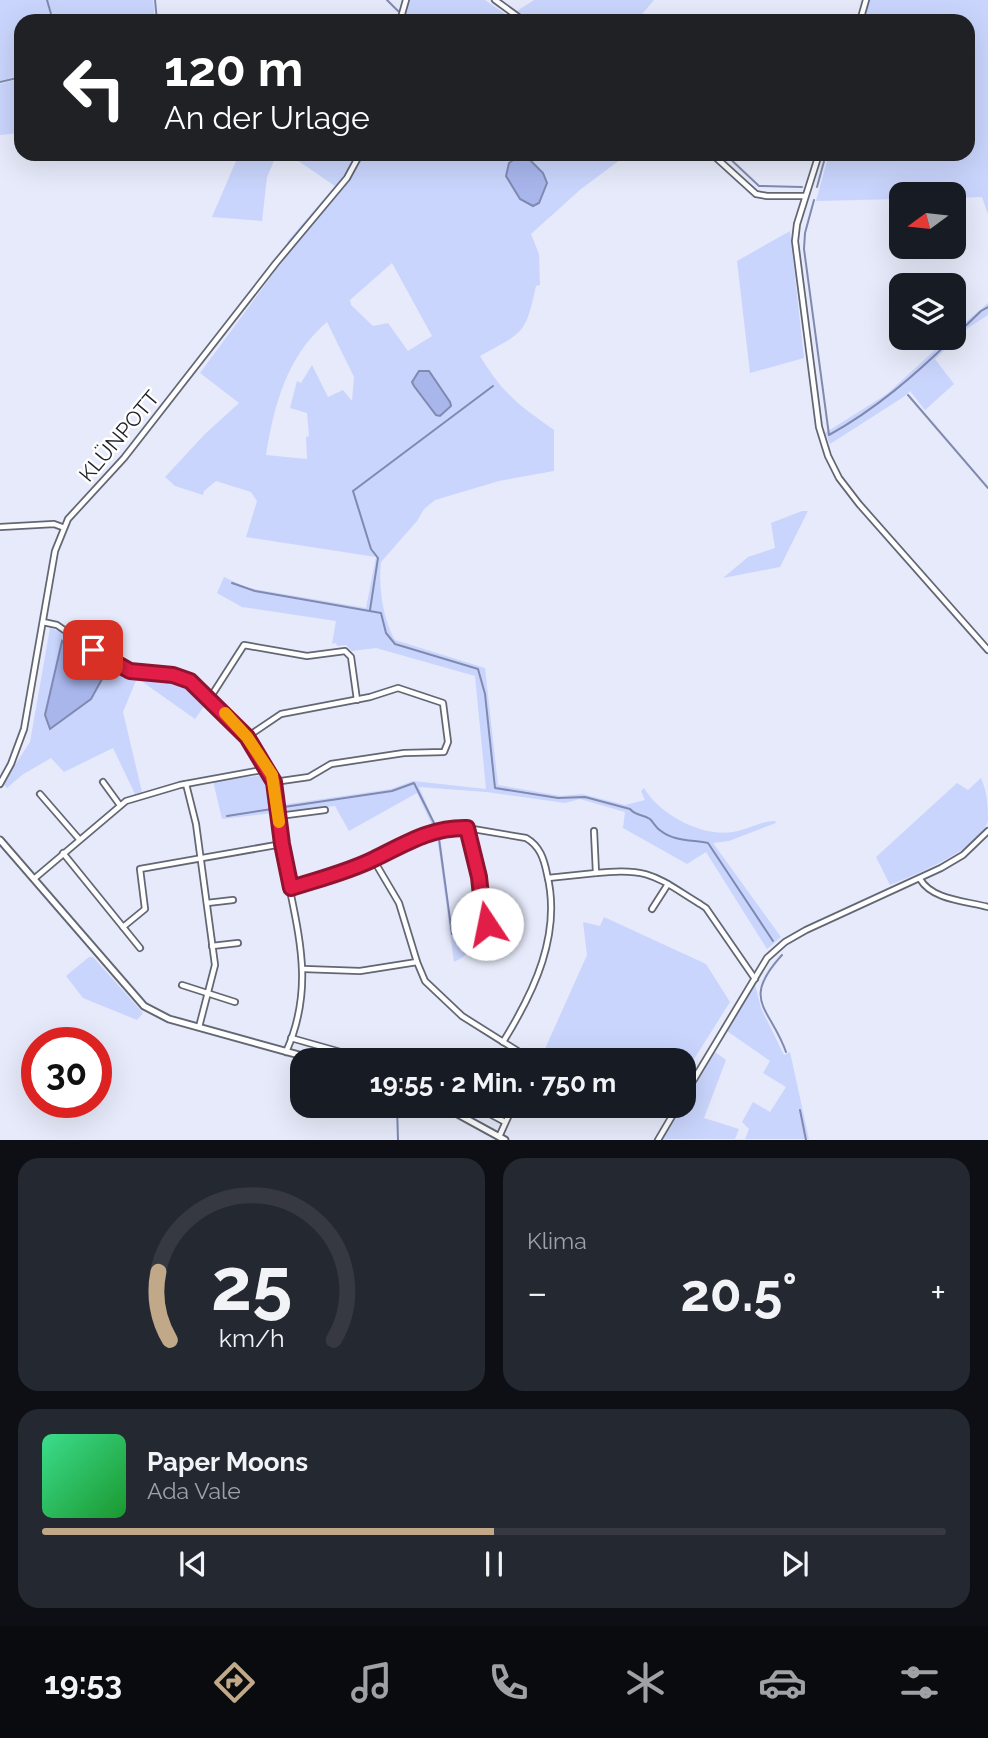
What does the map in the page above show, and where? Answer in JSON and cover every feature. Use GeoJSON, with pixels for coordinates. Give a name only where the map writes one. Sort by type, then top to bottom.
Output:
{"type":"FeatureCollection","features":[{"type":"Feature","properties":{"kind":"street"},"geometry":{"type":"LineString","coordinates":[[495,0],[514,14]]}},
{"type":"Feature","properties":{"kind":"street","name":"KLÜNPOTT"},"geometry":{"type":"LineString","coordinates":[[62,527],[124,458],[276,263],[347,178],[356,161]]}},
{"type":"Feature","properties":{"kind":"street"},"geometry":{"type":"LineString","coordinates":[[720,161],[756,194],[767,197],[805,196]]}},
{"type":"Feature","properties":{"kind":"street"},"geometry":{"type":"LineString","coordinates":[[817,161],[797,223],[796,253],[819,427],[828,456],[839,478],[859,504],[988,650]]}},
{"type":"Feature","properties":{"kind":"street"},"geometry":{"type":"LineString","coordinates":[[0,527],[54,524],[62,527],[24,729],[16,755],[0,784]]}},
{"type":"Feature","properties":{"kind":"street"},"geometry":{"type":"LineString","coordinates":[[43,622],[57,625],[119,667],[144,674],[182,677],[210,698],[247,737],[267,769],[274,782],[282,844],[302,944],[300,1002],[286,1052]]}},
{"type":"Feature","properties":{"kind":"street"},"geometry":{"type":"LineString","coordinates":[[210,698],[239,648],[249,644],[307,656],[345,652],[351,657],[357,700]]}},
{"type":"Feature","properties":{"kind":"street"},"geometry":{"type":"LineString","coordinates":[[247,737],[281,714],[357,700],[398,688],[439,700],[444,707],[447,749],[435,755],[404,753],[331,764],[309,777],[274,782]]}},
{"type":"Feature","properties":{"kind":"street"},"geometry":{"type":"LineString","coordinates":[[34,878],[119,804],[186,784],[267,769]]}},
{"type":"Feature","properties":{"kind":"street"},"geometry":{"type":"LineString","coordinates":[[103,782],[119,804]]}},
{"type":"Feature","properties":{"kind":"street"},"geometry":{"type":"LineString","coordinates":[[186,784],[196,824],[203,895],[215,970],[199,1027]]}},
{"type":"Feature","properties":{"kind":"street"},"geometry":{"type":"LineString","coordinates":[[40,794],[79,839]]}},
{"type":"Feature","properties":{"kind":"street"},"geometry":{"type":"LineString","coordinates":[[279,816],[325,810]]}},
{"type":"Feature","properties":{"kind":"street"},"geometry":{"type":"LineString","coordinates":[[291,888],[373,859],[419,836],[438,831],[467,828],[532,841],[540,851],[548,878],[552,907],[551,933],[523,1008],[503,1042]]}},
{"type":"Feature","properties":{"kind":"street"},"geometry":{"type":"LineString","coordinates":[[467,828],[487,924]]}},
{"type":"Feature","properties":{"kind":"street"},"geometry":{"type":"LineString","coordinates":[[594,831],[596,873]]}},
{"type":"Feature","properties":{"kind":"street"},"geometry":{"type":"LineString","coordinates":[[696,1076],[767,958],[785,942],[963,855],[988,831]]}},
{"type":"Feature","properties":{"kind":"street"},"geometry":{"type":"LineString","coordinates":[[0,840],[136,998],[159,1014],[290,1053]]}},
{"type":"Feature","properties":{"kind":"street"},"geometry":{"type":"LineString","coordinates":[[123,927],[145,909],[141,869],[282,844]]}},
{"type":"Feature","properties":{"kind":"street"},"geometry":{"type":"LineString","coordinates":[[63,853],[140,948]]}},
{"type":"Feature","properties":{"kind":"street"},"geometry":{"type":"LineString","coordinates":[[373,859],[399,903],[425,981],[448,1005],[513,1048]]}},
{"type":"Feature","properties":{"kind":"street"},"geometry":{"type":"LineString","coordinates":[[548,878],[620,870],[648,873],[706,908],[755,979]]}},
{"type":"Feature","properties":{"kind":"street"},"geometry":{"type":"LineString","coordinates":[[920,878],[926,888],[936,893],[988,906]]}},
{"type":"Feature","properties":{"kind":"street"},"geometry":{"type":"LineString","coordinates":[[652,909],[668,884]]}},
{"type":"Feature","properties":{"kind":"street"},"geometry":{"type":"LineString","coordinates":[[206,903],[233,900]]}},
{"type":"Feature","properties":{"kind":"street"},"geometry":{"type":"LineString","coordinates":[[212,946],[238,943]]}},
{"type":"Feature","properties":{"kind":"street"},"geometry":{"type":"LineString","coordinates":[[303,969],[360,971],[417,962]]}},
{"type":"Feature","properties":{"kind":"street"},"geometry":{"type":"LineString","coordinates":[[182,985],[235,1002]]}},
{"type":"Feature","properties":{"kind":"street"},"geometry":{"type":"LineString","coordinates":[[291,1038],[326,1048]]}},
{"type":"Feature","properties":{"kind":"street"},"geometry":{"type":"LineString","coordinates":[[465,1118],[502,1138],[507,1118]]}},
{"type":"Feature","properties":{"kind":"street"},"geometry":{"type":"LineString","coordinates":[[498,1118],[505,1122]]}},
{"type":"Feature","properties":{"kind":"street"},"geometry":{"type":"LineString","coordinates":[[658,1139],[671,1118]]}},
{"type":"Feature","properties":{"kind":"shaded area"},"geometry":{"type":"Polygon","coordinates":[[[0,0],[153,0],[154,14],[14,14],[14,77],[0,81],[0,0]]]}},
{"type":"Feature","properties":{"kind":"shaded area"},"geometry":{"type":"Polygon","coordinates":[[[410,0],[485,0],[505,14],[406,14],[410,0]]]}},
{"type":"Feature","properties":{"kind":"shaded area"},"geometry":{"type":"Polygon","coordinates":[[[534,0],[654,0],[642,14],[522,14],[517,11],[534,0]]]}},
{"type":"Feature","properties":{"kind":"shaded area"},"geometry":{"type":"Polygon","coordinates":[[[869,0],[988,0],[988,214],[982,197],[966,198],[966,182],[889,182],[889,199],[816,201],[827,161],[975,161],[975,14],[866,14],[869,0]]]}},
{"type":"Feature","properties":{"kind":"shaded area"},"geometry":{"type":"Polygon","coordinates":[[[14,80],[14,134],[0,135],[0,84],[14,80]]]}},
{"type":"Feature","properties":{"kind":"shaded area"},"geometry":{"type":"Polygon","coordinates":[[[236,161],[274,161],[267,177],[262,221],[212,217],[236,161]]]}},
{"type":"Feature","properties":{"kind":"shaded area"},"geometry":{"type":"Polygon","coordinates":[[[298,161],[619,161],[581,189],[531,234],[539,254],[540,285],[536,286],[529,315],[514,336],[480,356],[512,398],[554,430],[554,471],[499,481],[435,500],[424,509],[417,521],[381,562],[382,602],[395,640],[485,668],[498,785],[561,796],[582,794],[625,805],[645,800],[641,791],[644,788],[660,807],[671,815],[695,827],[721,833],[775,821],[776,823],[729,841],[713,843],[781,937],[767,949],[706,852],[687,864],[623,828],[625,812],[580,799],[565,803],[486,792],[419,787],[440,835],[453,937],[476,935],[470,952],[454,962],[437,836],[417,793],[349,831],[335,806],[222,819],[213,781],[264,775],[270,782],[274,806],[391,789],[413,781],[486,789],[475,676],[376,648],[352,651],[346,645],[332,644],[336,621],[242,607],[217,593],[224,577],[248,588],[366,608],[376,557],[246,537],[257,501],[251,492],[216,481],[203,495],[175,486],[165,477],[205,434],[239,403],[200,373],[292,248],[287,242],[335,186],[298,161]],[[392,263],[350,300],[351,305],[373,326],[388,323],[408,351],[432,336],[392,263]],[[327,322],[302,350],[284,382],[266,455],[307,459],[307,413],[290,408],[297,381],[301,383],[312,365],[328,397],[343,390],[352,401],[354,377],[327,322]]]}},
{"type":"Feature","properties":{"kind":"shaded area"},"geometry":{"type":"Polygon","coordinates":[[[531,161],[543,173],[547,183],[539,203],[533,206],[520,199],[506,176],[509,163],[531,161]]]}},
{"type":"Feature","properties":{"kind":"shaded area"},"geometry":{"type":"Polygon","coordinates":[[[790,231],[804,358],[750,373],[737,261],[790,231]]]}},
{"type":"Feature","properties":{"kind":"shaded area"},"geometry":{"type":"Polygon","coordinates":[[[988,303],[988,315],[966,330],[966,322],[988,303]]]}},
{"type":"Feature","properties":{"kind":"shaded area"},"geometry":{"type":"Polygon","coordinates":[[[935,350],[945,350],[935,359],[954,384],[925,410],[910,391],[830,444],[825,433],[887,394],[935,350]]]}},
{"type":"Feature","properties":{"kind":"shaded area"},"geometry":{"type":"Polygon","coordinates":[[[419,371],[429,371],[450,402],[451,406],[440,416],[436,415],[412,382],[419,371]]]}},
{"type":"Feature","properties":{"kind":"shaded area"},"geometry":{"type":"Polygon","coordinates":[[[808,511],[780,567],[723,578],[748,557],[775,548],[771,523],[808,511]]]}},
{"type":"Feature","properties":{"kind":"shaded area"},"geometry":{"type":"Polygon","coordinates":[[[50,628],[64,633],[118,670],[142,677],[182,680],[206,698],[205,705],[195,719],[137,678],[123,712],[142,792],[135,794],[113,748],[64,772],[51,758],[22,775],[7,788],[3,783],[30,742],[50,628]]]}},
{"type":"Feature","properties":{"kind":"shaded area"},"geometry":{"type":"Polygon","coordinates":[[[62,641],[77,658],[101,672],[102,679],[91,699],[50,729],[45,715],[62,641]]]}},
{"type":"Feature","properties":{"kind":"shaded area"},"geometry":{"type":"Polygon","coordinates":[[[981,778],[986,793],[988,820],[974,841],[946,859],[890,885],[876,857],[957,783],[968,790],[981,778]]]}},
{"type":"Feature","properties":{"kind":"shaded area"},"geometry":{"type":"Polygon","coordinates":[[[604,917],[706,964],[730,1002],[696,1056],[696,1048],[545,1048],[587,955],[583,922],[600,926],[604,917]]]}},
{"type":"Feature","properties":{"kind":"shaded area"},"geometry":{"type":"Polygon","coordinates":[[[89,957],[93,957],[143,1013],[137,1020],[83,998],[66,976],[89,957]]]}},
{"type":"Feature","properties":{"kind":"shaded area"},"geometry":{"type":"Polygon","coordinates":[[[755,984],[761,1008],[784,1055],[790,1052],[809,1139],[745,1139],[749,1129],[742,1122],[753,1102],[770,1112],[786,1087],[763,1073],[770,1061],[727,1031],[755,984]]]}},
{"type":"Feature","properties":{"kind":"shaded area"},"geometry":{"type":"Polygon","coordinates":[[[715,1052],[726,1060],[704,1118],[739,1129],[735,1139],[662,1139],[675,1118],[696,1118],[696,1083],[715,1052]]]}},
{"type":"Feature","properties":{"kind":"waterway"},"geometry":{"type":"LineString","coordinates":[[47,0],[51,14]]}},
{"type":"Feature","properties":{"kind":"waterway"},"geometry":{"type":"LineString","coordinates":[[155,0],[156,14]]}},
{"type":"Feature","properties":{"kind":"waterway"},"geometry":{"type":"LineString","coordinates":[[387,0],[398,11]]}},
{"type":"Feature","properties":{"kind":"waterway"},"geometry":{"type":"LineString","coordinates":[[0,82],[14,79]]}},
{"type":"Feature","properties":{"kind":"waterway"},"geometry":{"type":"LineString","coordinates":[[732,161],[759,186],[802,187]]}},
{"type":"Feature","properties":{"kind":"waterway"},"geometry":{"type":"LineString","coordinates":[[817,187],[824,161]]}},
{"type":"Feature","properties":{"kind":"waterway"},"geometry":{"type":"LineString","coordinates":[[814,200],[805,233],[804,249],[829,435],[894,391],[940,350]]}},
{"type":"Feature","properties":{"kind":"waterway"},"geometry":{"type":"LineString","coordinates":[[966,325],[988,307]]}},
{"type":"Feature","properties":{"kind":"waterway"},"geometry":{"type":"LineString","coordinates":[[370,610],[378,558],[371,549],[353,491],[493,386]]}},
{"type":"Feature","properties":{"kind":"waterway"},"geometry":{"type":"LineString","coordinates":[[908,395],[988,488]]}},
{"type":"Feature","properties":{"kind":"waterway"},"geometry":{"type":"LineString","coordinates":[[232,583],[255,591],[381,613],[386,633],[395,644],[478,669],[485,694],[495,788],[558,798],[585,797],[630,809],[650,819],[659,830],[671,837],[708,843],[773,941]]}},
{"type":"Feature","properties":{"kind":"waterway"},"geometry":{"type":"LineString","coordinates":[[284,807],[392,791],[414,783],[435,825]]}},
{"type":"Feature","properties":{"kind":"waterway"},"geometry":{"type":"LineString","coordinates":[[227,816],[272,809]]}},
{"type":"Feature","properties":{"kind":"waterway"},"geometry":{"type":"LineString","coordinates":[[439,839],[452,934]]}},
{"type":"Feature","properties":{"kind":"waterway"},"geometry":{"type":"LineString","coordinates":[[782,955],[769,971],[761,994],[762,1004],[786,1052]]}},
{"type":"Feature","properties":{"kind":"waterway"},"geometry":{"type":"LineString","coordinates":[[800,1110],[806,1140]]}},
{"type":"Feature","properties":{"kind":"waterway"},"geometry":{"type":"LineString","coordinates":[[397,1118],[398,1140]]}},
{"type":"Feature","properties":{"kind":"slow traffic"},"geometry":{"type":"LineString","coordinates":[[225,713],[247,737],[272,775],[279,822]]}},
{"type":"Feature","properties":{"kind":"route"},"geometry":{"type":"LineString","coordinates":[[93,650],[110,663],[130,671],[173,675],[190,681],[222,709],[247,737],[272,775],[291,888],[345,871],[419,836],[446,829],[467,828],[487,924]]}}]}
